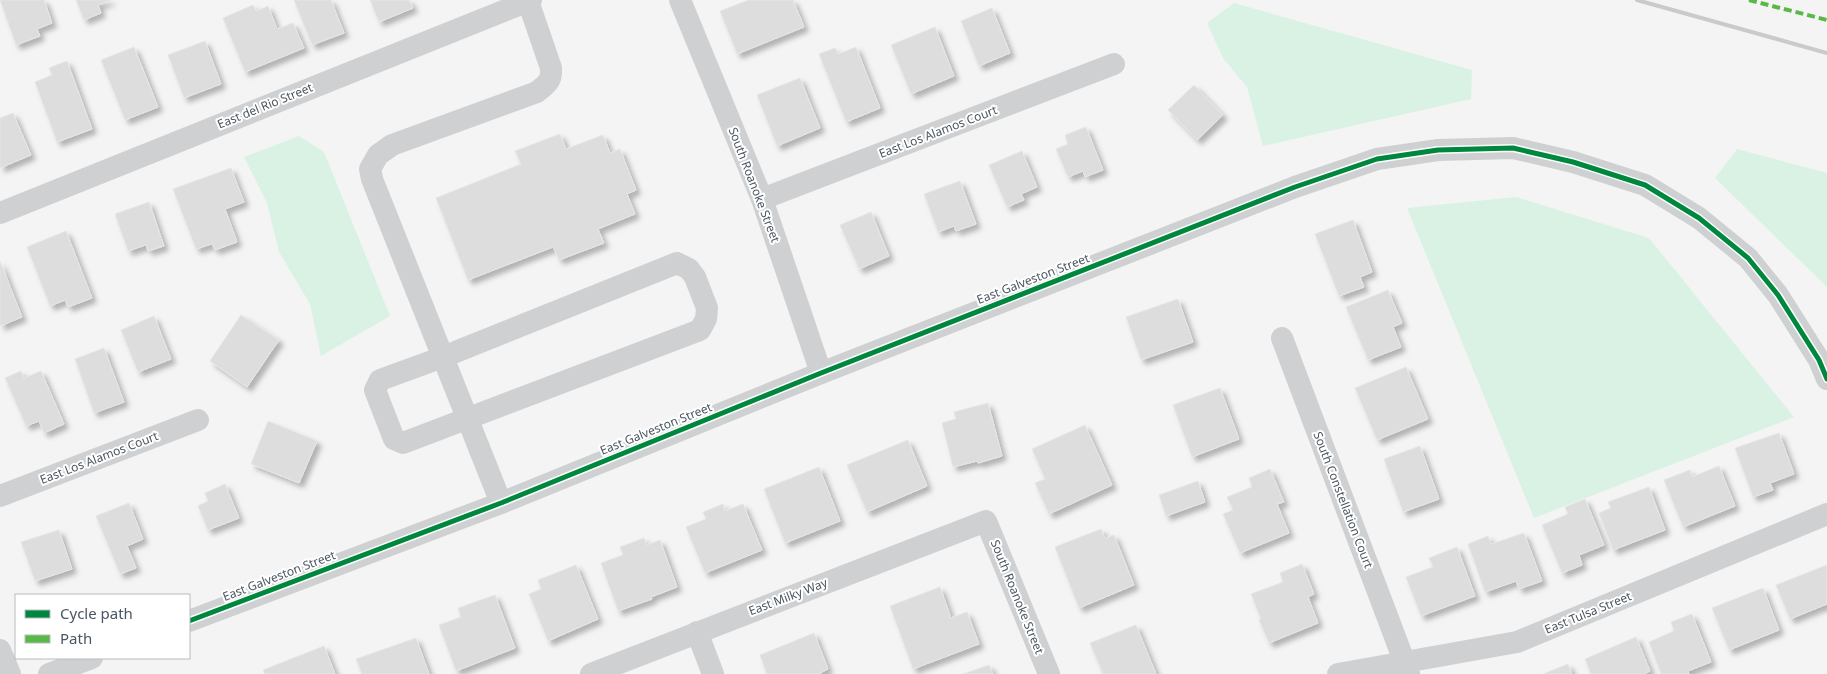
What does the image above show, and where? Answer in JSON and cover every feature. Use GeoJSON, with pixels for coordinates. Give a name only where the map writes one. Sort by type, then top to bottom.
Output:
{"type":"FeatureCollection","features":[{"type":"Feature","properties":{"kind":"street","name":"East del Rio Street"},"geometry":{"type":"LineString","coordinates":[[0,213],[529,0]]}},
{"type":"Feature","properties":{"kind":"street"},"geometry":{"type":"LineString","coordinates":[[502,503],[372,179],[370,169],[378,155],[392,145],[537,92],[546,85],[552,77],[551,68],[529,0]]}},
{"type":"Feature","properties":{"kind":"street","name":"South Roanoke Street"},"geometry":{"type":"LineString","coordinates":[[680,0],[762,199],[821,373]]}},
{"type":"Feature","properties":{"kind":"street","name":"East Los Alamos Court"},"geometry":{"type":"LineString","coordinates":[[762,199],[1114,64]]}},
{"type":"Feature","properties":{"kind":"street","name":"East Galveston Street"},"geometry":{"type":"LineString","coordinates":[[190,621],[502,503],[821,373],[1295,187],[1377,160],[1438,150],[1513,148],[1573,162],[1645,185],[1699,218],[1748,258],[1778,295],[1819,360],[1827,380]]}},
{"type":"Feature","properties":{"kind":"street"},"geometry":{"type":"LineString","coordinates":[[677,263],[689,269],[695,277],[707,308],[706,319],[700,330],[467,417],[402,443],[394,438],[375,390],[380,380],[443,357],[677,263]]}},
{"type":"Feature","properties":{"kind":"street","name":"South Constellation Court"},"geometry":{"type":"LineString","coordinates":[[1282,338],[1406,668]]}},
{"type":"Feature","properties":{"kind":"street","name":"East Los Alamos Court"},"geometry":{"type":"LineString","coordinates":[[0,496],[198,420]]}},
{"type":"Feature","properties":{"kind":"street","name":"East Tulsa Street"},"geometry":{"type":"LineString","coordinates":[[1338,674],[1406,668],[1517,642],[1827,514]]}},
{"type":"Feature","properties":{"kind":"street","name":"South Roanoke Street"},"geometry":{"type":"LineString","coordinates":[[986,521],[1049,674]]}},
{"type":"Feature","properties":{"kind":"street","name":"East Milky Way"},"geometry":{"type":"LineString","coordinates":[[591,674],[986,521]]}},
{"type":"Feature","properties":{"kind":"street"},"geometry":{"type":"LineString","coordinates":[[697,632],[713,674]]}},
{"type":"Feature","properties":{"kind":"street"},"geometry":{"type":"LineString","coordinates":[[0,650],[10,674]]}},
{"type":"Feature","properties":{"kind":"street"},"geometry":{"type":"LineString","coordinates":[[49,674],[89,659]]}},
{"type":"Feature","properties":{"kind":"green space"},"geometry":{"type":"Polygon","coordinates":[[[1234,3],[1472,70],[1471,99],[1263,146],[1247,87],[1223,58],[1207,23],[1234,3]]]}},
{"type":"Feature","properties":{"kind":"green space"},"geometry":{"type":"Polygon","coordinates":[[[299,136],[324,152],[390,316],[321,356],[310,304],[279,252],[267,203],[244,157],[299,136]]]}},
{"type":"Feature","properties":{"kind":"green space"},"geometry":{"type":"Polygon","coordinates":[[[1737,149],[1827,173],[1827,287],[1715,178],[1737,149]]]}},
{"type":"Feature","properties":{"kind":"green space"},"geometry":{"type":"Polygon","coordinates":[[[1516,197],[1649,238],[1794,417],[1534,518],[1407,208],[1516,197]]]}},
{"type":"Feature","properties":{"kind":"building"},"geometry":{"type":"Polygon","coordinates":[[[0,0],[44,0],[52,23],[37,29],[40,36],[16,45],[0,0]]]}},
{"type":"Feature","properties":{"kind":"building"},"geometry":{"type":"Polygon","coordinates":[[[76,0],[111,0],[98,5],[101,13],[84,20],[76,0]]]}},
{"type":"Feature","properties":{"kind":"building"},"geometry":{"type":"Polygon","coordinates":[[[294,0],[331,0],[344,33],[312,45],[294,0]]]}},
{"type":"Feature","properties":{"kind":"building"},"geometry":{"type":"Polygon","coordinates":[[[370,0],[409,0],[413,8],[379,22],[370,0]]]}},
{"type":"Feature","properties":{"kind":"building"},"geometry":{"type":"Polygon","coordinates":[[[749,0],[793,0],[804,27],[737,54],[720,11],[749,0]]]}},
{"type":"Feature","properties":{"kind":"building"},"geometry":{"type":"Polygon","coordinates":[[[253,5],[256,11],[268,6],[277,29],[293,23],[304,48],[245,72],[223,18],[253,5]]]}},
{"type":"Feature","properties":{"kind":"building"},"geometry":{"type":"Polygon","coordinates":[[[992,8],[1010,53],[979,66],[961,21],[992,8]]]}},
{"type":"Feature","properties":{"kind":"building"},"geometry":{"type":"Polygon","coordinates":[[[935,27],[954,76],[911,94],[891,45],[935,27]]]}},
{"type":"Feature","properties":{"kind":"building"},"geometry":{"type":"Polygon","coordinates":[[[205,41],[221,84],[184,98],[168,55],[205,41]]]}},
{"type":"Feature","properties":{"kind":"building"},"geometry":{"type":"Polygon","coordinates":[[[134,47],[158,107],[125,120],[101,60],[134,47]]]}},
{"type":"Feature","properties":{"kind":"building"},"geometry":{"type":"Polygon","coordinates":[[[856,47],[880,108],[846,122],[819,54],[835,48],[838,54],[856,47]]]}},
{"type":"Feature","properties":{"kind":"building"},"geometry":{"type":"Polygon","coordinates":[[[67,61],[92,129],[57,142],[35,82],[52,75],[49,68],[67,61]]]}},
{"type":"Feature","properties":{"kind":"building"},"geometry":{"type":"Polygon","coordinates":[[[800,78],[820,128],[777,146],[757,95],[800,78]]]}},
{"type":"Feature","properties":{"kind":"building"},"geometry":{"type":"Polygon","coordinates":[[[1194,85],[1223,115],[1197,140],[1168,110],[1194,85]]]}},
{"type":"Feature","properties":{"kind":"building"},"geometry":{"type":"Polygon","coordinates":[[[13,113],[31,155],[0,168],[0,118],[13,113]]]}},
{"type":"Feature","properties":{"kind":"building"},"geometry":{"type":"Polygon","coordinates":[[[1086,127],[1103,170],[1085,177],[1083,171],[1068,177],[1056,149],[1068,144],[1065,135],[1086,127]]]}},
{"type":"Feature","properties":{"kind":"building"},"geometry":{"type":"Polygon","coordinates":[[[560,134],[566,149],[603,135],[610,153],[620,149],[636,190],[627,194],[635,214],[598,229],[604,243],[559,260],[553,247],[468,280],[436,198],[521,164],[515,151],[560,134]]]}},
{"type":"Feature","properties":{"kind":"building"},"geometry":{"type":"Polygon","coordinates":[[[1022,151],[1037,187],[1021,194],[1024,200],[1007,207],[989,165],[1022,151]]]}},
{"type":"Feature","properties":{"kind":"building"},"geometry":{"type":"Polygon","coordinates":[[[231,168],[244,202],[225,209],[237,242],[215,250],[212,244],[196,249],[173,189],[231,168]]]}},
{"type":"Feature","properties":{"kind":"building"},"geometry":{"type":"Polygon","coordinates":[[[960,181],[976,224],[956,231],[954,226],[938,232],[924,194],[960,181]]]}},
{"type":"Feature","properties":{"kind":"building"},"geometry":{"type":"Polygon","coordinates":[[[149,202],[164,246],[148,251],[146,245],[128,251],[115,214],[149,202]]]}},
{"type":"Feature","properties":{"kind":"building"},"geometry":{"type":"Polygon","coordinates":[[[871,212],[889,256],[859,269],[840,225],[871,212]]]}},
{"type":"Feature","properties":{"kind":"building"},"geometry":{"type":"Polygon","coordinates":[[[1353,220],[1372,272],[1360,277],[1364,287],[1339,296],[1315,234],[1353,220]]]}},
{"type":"Feature","properties":{"kind":"building"},"geometry":{"type":"Polygon","coordinates":[[[66,231],[92,298],[68,307],[65,300],[50,306],[27,247],[66,231]]]}},
{"type":"Feature","properties":{"kind":"building"},"geometry":{"type":"Polygon","coordinates":[[[0,261],[22,317],[0,326],[0,261]]]}},
{"type":"Feature","properties":{"kind":"building"},"geometry":{"type":"Polygon","coordinates":[[[1388,290],[1402,323],[1393,327],[1401,347],[1368,360],[1346,307],[1388,290]]]}},
{"type":"Feature","properties":{"kind":"building"},"geometry":{"type":"Polygon","coordinates":[[[1178,299],[1193,342],[1141,360],[1126,317],[1178,299]]]}},
{"type":"Feature","properties":{"kind":"building"},"geometry":{"type":"Polygon","coordinates":[[[241,315],[279,340],[247,387],[210,361],[241,315]]]}},
{"type":"Feature","properties":{"kind":"building"},"geometry":{"type":"Polygon","coordinates":[[[154,316],[171,359],[138,372],[121,330],[154,316]]]}},
{"type":"Feature","properties":{"kind":"building"},"geometry":{"type":"Polygon","coordinates":[[[104,348],[124,402],[94,413],[75,359],[104,348]]]}},
{"type":"Feature","properties":{"kind":"building"},"geometry":{"type":"Polygon","coordinates":[[[1406,367],[1428,419],[1377,440],[1355,388],[1406,367]]]}},
{"type":"Feature","properties":{"kind":"building"},"geometry":{"type":"Polygon","coordinates":[[[21,371],[24,378],[41,371],[64,424],[44,433],[39,421],[26,426],[5,378],[21,371]]]}},
{"type":"Feature","properties":{"kind":"building"},"geometry":{"type":"Polygon","coordinates":[[[1220,388],[1239,439],[1192,457],[1173,405],[1220,388]]]}},
{"type":"Feature","properties":{"kind":"building"},"geometry":{"type":"Polygon","coordinates":[[[988,403],[1002,456],[978,463],[977,461],[953,467],[942,423],[956,419],[954,412],[988,403]]]}},
{"type":"Feature","properties":{"kind":"building"},"geometry":{"type":"Polygon","coordinates":[[[268,421],[317,441],[299,483],[251,464],[268,421]]]}},
{"type":"Feature","properties":{"kind":"building"},"geometry":{"type":"Polygon","coordinates":[[[1085,425],[1112,485],[1049,514],[1035,483],[1045,479],[1032,449],[1085,425]]]}},
{"type":"Feature","properties":{"kind":"building"},"geometry":{"type":"Polygon","coordinates":[[[1779,433],[1794,474],[1770,483],[1773,490],[1753,497],[1735,448],[1779,433]]]}},
{"type":"Feature","properties":{"kind":"building"},"geometry":{"type":"Polygon","coordinates":[[[908,440],[927,486],[867,512],[847,465],[908,440]]]}},
{"type":"Feature","properties":{"kind":"building"},"geometry":{"type":"Polygon","coordinates":[[[1420,446],[1439,499],[1403,512],[1384,459],[1420,446]]]}},
{"type":"Feature","properties":{"kind":"building"},"geometry":{"type":"Polygon","coordinates":[[[1719,466],[1735,506],[1683,527],[1664,480],[1690,470],[1692,477],[1719,466]]]}},
{"type":"Feature","properties":{"kind":"building"},"geometry":{"type":"Polygon","coordinates":[[[819,467],[840,521],[785,543],[764,489],[819,467]]]}},
{"type":"Feature","properties":{"kind":"building"},"geometry":{"type":"Polygon","coordinates":[[[1270,469],[1284,502],[1277,504],[1289,533],[1240,553],[1223,514],[1233,510],[1227,497],[1252,487],[1249,478],[1270,469]]]}},
{"type":"Feature","properties":{"kind":"building"},"geometry":{"type":"Polygon","coordinates":[[[1198,481],[1205,502],[1166,516],[1159,495],[1198,481]]]}},
{"type":"Feature","properties":{"kind":"building"},"geometry":{"type":"Polygon","coordinates":[[[225,484],[239,518],[208,530],[198,506],[208,501],[205,493],[225,484]]]}},
{"type":"Feature","properties":{"kind":"building"},"geometry":{"type":"Polygon","coordinates":[[[1649,487],[1665,530],[1613,550],[1599,513],[1611,508],[1608,502],[1649,487]]]}},
{"type":"Feature","properties":{"kind":"building"},"geometry":{"type":"Polygon","coordinates":[[[1585,499],[1604,545],[1579,555],[1582,565],[1562,573],[1542,525],[1568,514],[1565,507],[1585,499]]]}},
{"type":"Feature","properties":{"kind":"building"},"geometry":{"type":"Polygon","coordinates":[[[129,503],[143,539],[127,546],[136,568],[120,574],[96,516],[129,503]]]}},
{"type":"Feature","properties":{"kind":"building"},"geometry":{"type":"Polygon","coordinates":[[[723,504],[725,511],[743,504],[762,550],[705,573],[686,527],[706,519],[703,512],[723,504]]]}},
{"type":"Feature","properties":{"kind":"building"},"geometry":{"type":"Polygon","coordinates":[[[1101,529],[1105,538],[1114,535],[1134,585],[1079,608],[1055,547],[1101,529]]]}},
{"type":"Feature","properties":{"kind":"building"},"geometry":{"type":"Polygon","coordinates":[[[59,530],[72,569],[35,581],[21,542],[59,530]]]}},
{"type":"Feature","properties":{"kind":"building"},"geometry":{"type":"Polygon","coordinates":[[[1524,533],[1542,581],[1519,589],[1516,581],[1485,592],[1468,544],[1488,536],[1491,544],[1524,533]]]}},
{"type":"Feature","properties":{"kind":"building"},"geometry":{"type":"Polygon","coordinates":[[[644,538],[647,545],[660,540],[677,587],[651,597],[652,599],[618,611],[601,563],[623,555],[620,547],[644,538]]]}},
{"type":"Feature","properties":{"kind":"building"},"geometry":{"type":"Polygon","coordinates":[[[1457,547],[1475,596],[1421,616],[1406,577],[1433,567],[1429,558],[1457,547]]]}},
{"type":"Feature","properties":{"kind":"building"},"geometry":{"type":"Polygon","coordinates":[[[1302,564],[1314,594],[1308,597],[1318,623],[1269,643],[1251,594],[1283,582],[1280,573],[1302,564]]]}},
{"type":"Feature","properties":{"kind":"building"},"geometry":{"type":"Polygon","coordinates":[[[576,565],[598,619],[548,641],[529,594],[541,589],[538,580],[576,565]]]}},
{"type":"Feature","properties":{"kind":"building"},"geometry":{"type":"Polygon","coordinates":[[[1827,565],[1827,604],[1790,619],[1776,585],[1827,565]]]}},
{"type":"Feature","properties":{"kind":"building"},"geometry":{"type":"Polygon","coordinates":[[[940,587],[951,618],[967,612],[979,644],[913,669],[890,606],[940,587]]]}},
{"type":"Feature","properties":{"kind":"building"},"geometry":{"type":"Polygon","coordinates":[[[1763,588],[1779,630],[1729,650],[1712,608],[1763,588]]]}},
{"type":"Feature","properties":{"kind":"building"},"geometry":{"type":"Polygon","coordinates":[[[495,595],[515,648],[456,671],[439,625],[461,617],[458,608],[495,595]]]}},
{"type":"Feature","properties":{"kind":"building"},"geometry":{"type":"Polygon","coordinates":[[[1692,614],[1711,662],[1688,671],[1689,674],[1661,674],[1649,642],[1674,631],[1671,622],[1692,614]]]}},
{"type":"Feature","properties":{"kind":"building"},"geometry":{"type":"Polygon","coordinates":[[[1136,625],[1156,674],[1103,674],[1090,643],[1136,625]]]}},
{"type":"Feature","properties":{"kind":"building"},"geometry":{"type":"Polygon","coordinates":[[[814,633],[828,669],[819,674],[767,674],[760,655],[814,633]]]}},
{"type":"Feature","properties":{"kind":"building"},"geometry":{"type":"Polygon","coordinates":[[[1636,637],[1650,671],[1644,674],[1591,674],[1585,659],[1636,637]]]}},
{"type":"Feature","properties":{"kind":"building"},"geometry":{"type":"Polygon","coordinates":[[[416,638],[429,674],[362,674],[356,659],[416,638]]]}},
{"type":"Feature","properties":{"kind":"building"},"geometry":{"type":"Polygon","coordinates":[[[324,646],[335,674],[265,674],[263,670],[324,646]]]}},
{"type":"Feature","properties":{"kind":"building"},"geometry":{"type":"Polygon","coordinates":[[[1568,664],[1572,674],[1543,674],[1568,664]]]}},
{"type":"Feature","properties":{"kind":"building"},"geometry":{"type":"Polygon","coordinates":[[[989,665],[993,674],[963,674],[989,665]]]}},
{"type":"Feature","properties":{"kind":"railway"},"geometry":{"type":"LineString","coordinates":[[1637,0],[1827,53]]}},
{"type":"Feature","properties":{"kind":"marked path"},"geometry":{"type":"LineString","coordinates":[[1749,0],[1827,20]]}},
{"type":"Feature","properties":{"kind":"cycle path"},"geometry":{"type":"LineString","coordinates":[[190,621],[501,503],[821,373],[1295,187],[1377,159],[1438,150],[1513,148],[1573,162],[1645,185],[1699,218],[1748,258],[1778,295],[1819,360],[1827,379]]}}]}
